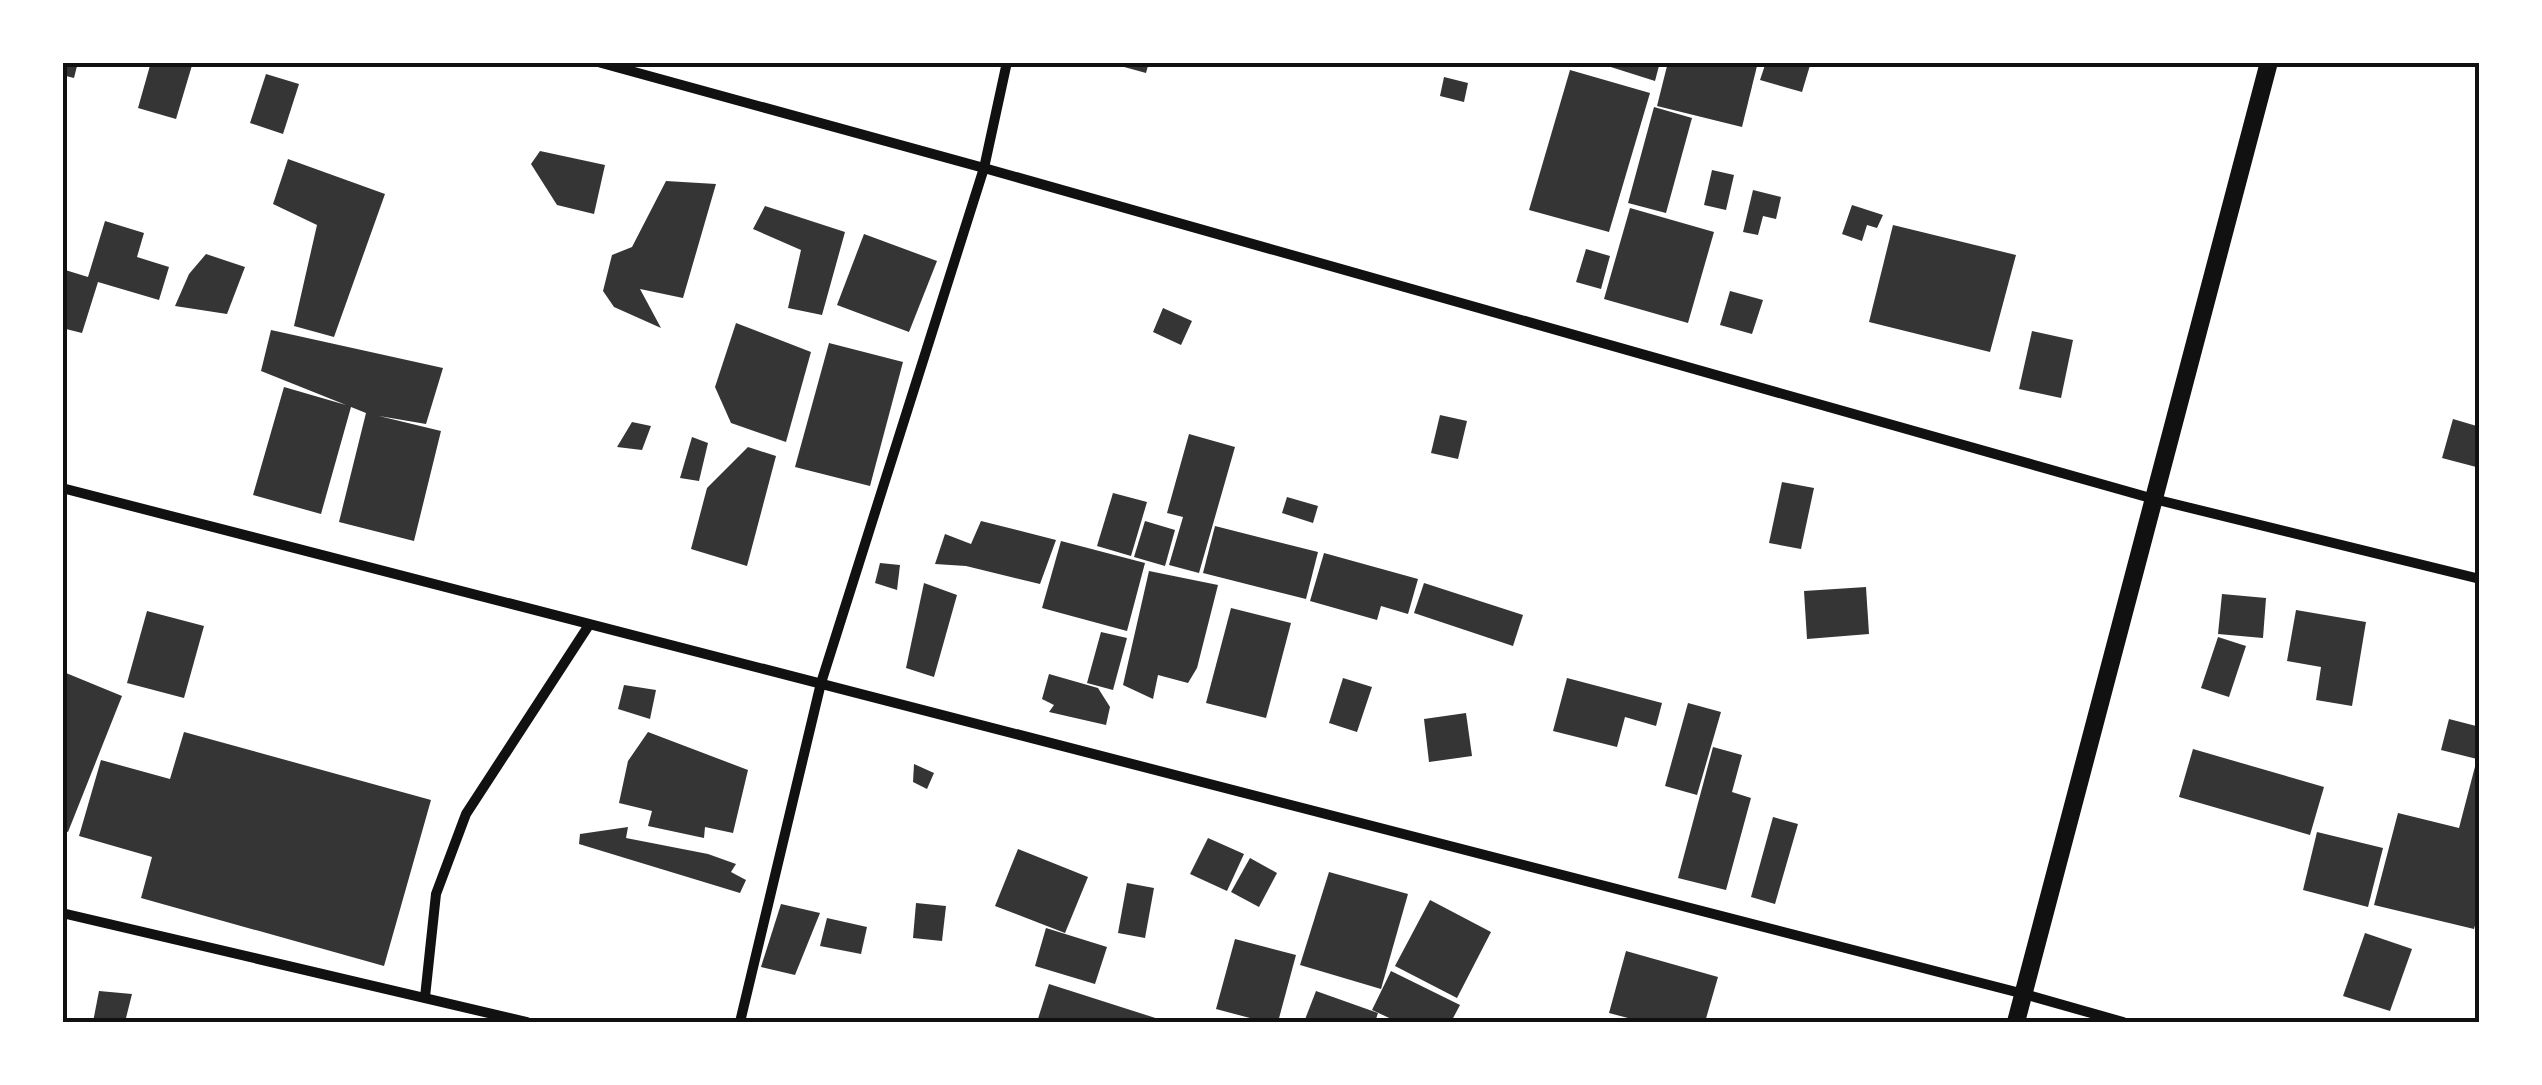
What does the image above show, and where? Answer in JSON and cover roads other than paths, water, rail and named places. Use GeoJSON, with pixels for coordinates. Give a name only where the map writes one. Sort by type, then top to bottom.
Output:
{"type":"FeatureCollection","features":[{"type":"Feature","properties":{"kind":"street"},"geometry":{"type":"LineString","coordinates":[[598,62],[2154,499],[2480,579]]}},
{"type":"Feature","properties":{"kind":"street"},"geometry":{"type":"LineString","coordinates":[[740,1022],[821,683],[984,168],[1007,62]]}},
{"type":"Feature","properties":{"kind":"street"},"geometry":{"type":"LineString","coordinates":[[2016,1022],[2269,62]]}},
{"type":"Feature","properties":{"kind":"street"},"geometry":{"type":"LineString","coordinates":[[62,488],[2123,1022]]}},
{"type":"Feature","properties":{"kind":"street"},"geometry":{"type":"LineString","coordinates":[[425,997],[436,894],[466,814],[590,625]]}},
{"type":"Feature","properties":{"kind":"street"},"geometry":{"type":"LineString","coordinates":[[62,913],[526,1022]]}}]}
